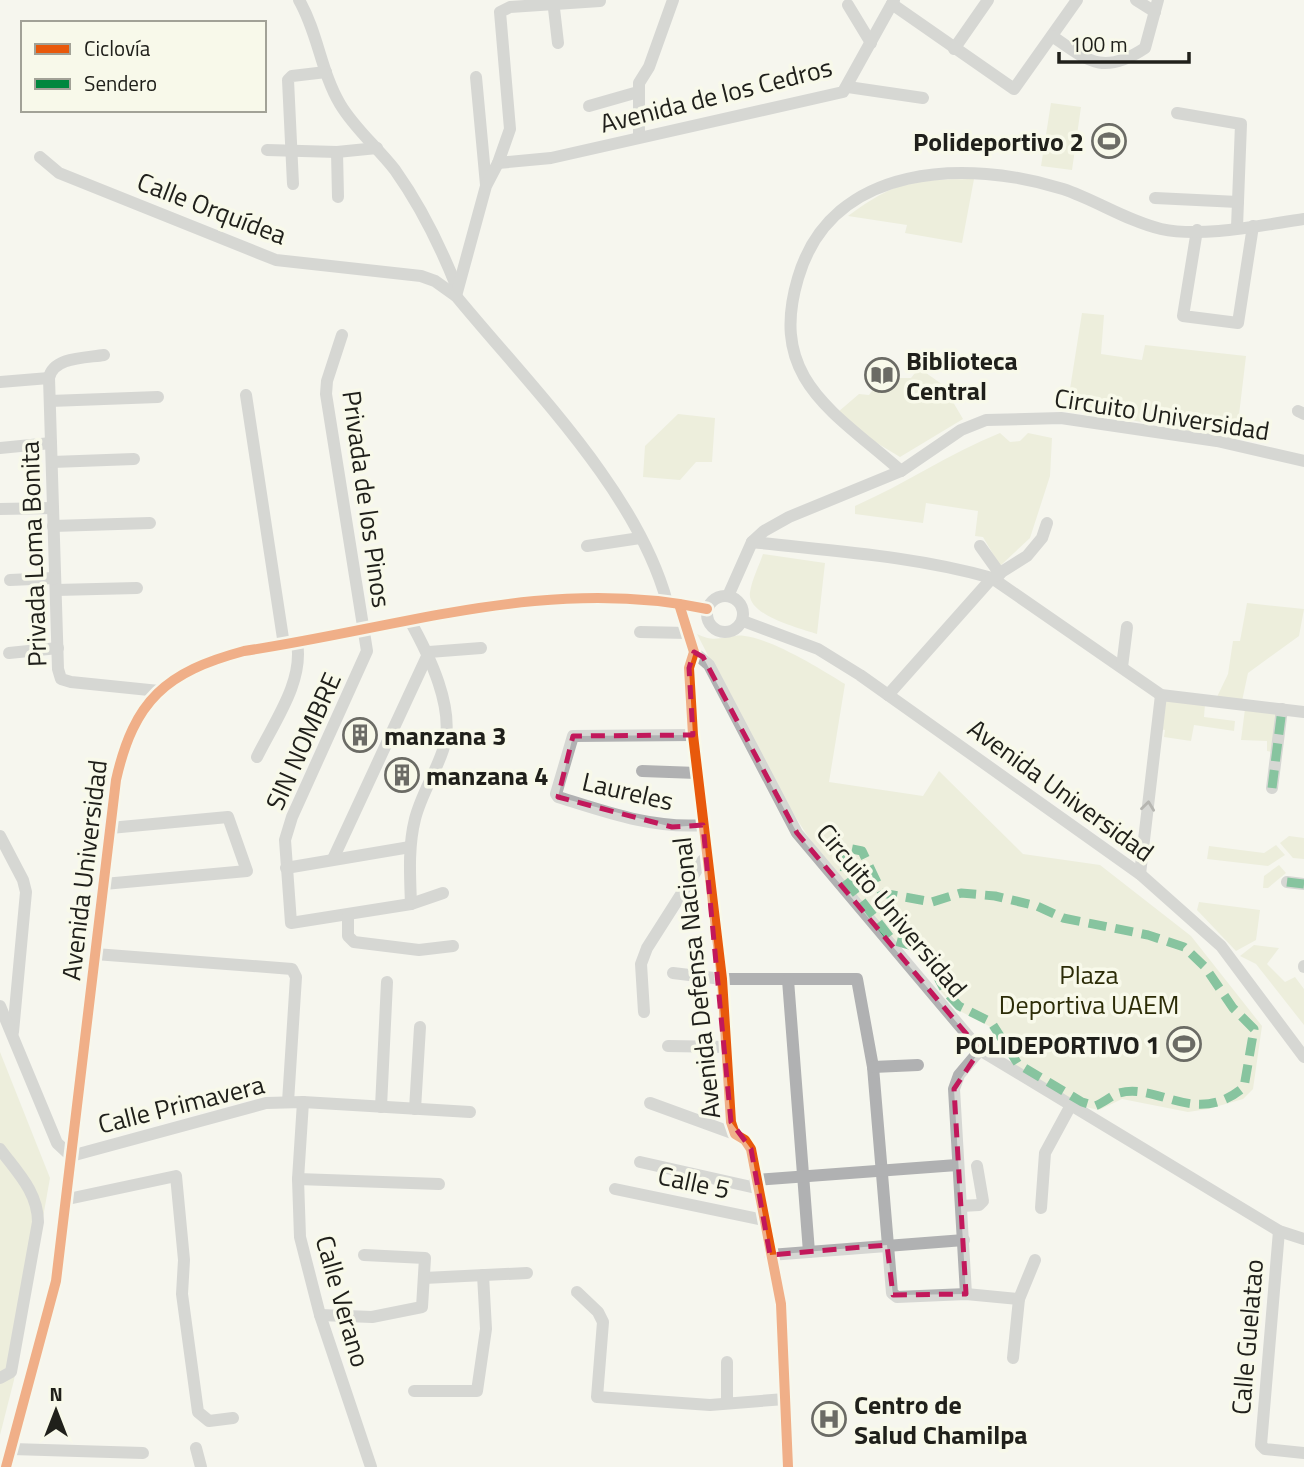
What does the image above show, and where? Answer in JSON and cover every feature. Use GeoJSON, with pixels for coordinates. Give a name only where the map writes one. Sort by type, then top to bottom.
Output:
{"type":"FeatureCollection","features":[{"type":"Feature","properties":{"kind":"street"},"geometry":{"type":"LineString","coordinates":[[299,0],[309,18],[326,72],[341,107],[377,148],[437,236],[456,292]]}},
{"type":"Feature","properties":{"kind":"street"},"geometry":{"type":"LineString","coordinates":[[639,137],[639,83],[649,66],[673,0]]}},
{"type":"Feature","properties":{"kind":"street"},"geometry":{"type":"LineString","coordinates":[[954,49],[988,0]]}},
{"type":"Feature","properties":{"kind":"street"},"geometry":{"type":"LineString","coordinates":[[893,2],[954,49],[1014,89],[1077,0]]}},
{"type":"Feature","properties":{"kind":"street"},"geometry":{"type":"LineString","coordinates":[[1052,36],[1099,65],[1145,48],[1156,6],[1136,0]]}},
{"type":"Feature","properties":{"kind":"street"},"geometry":{"type":"LineString","coordinates":[[456,292],[486,186],[498,163],[511,124],[500,12],[510,7],[553,2],[600,1]]}},
{"type":"Feature","properties":{"kind":"street"},"geometry":{"type":"LineString","coordinates":[[553,2],[558,43]]}},
{"type":"Feature","properties":{"kind":"street","name":"Avenida de los Cedros"},"geometry":{"type":"LineString","coordinates":[[498,163],[551,158],[818,99],[848,87],[893,2]]}},
{"type":"Feature","properties":{"kind":"street"},"geometry":{"type":"LineString","coordinates":[[848,5],[871,43]]}},
{"type":"Feature","properties":{"kind":"street"},"geometry":{"type":"LineString","coordinates":[[293,184],[289,78],[326,72]]}},
{"type":"Feature","properties":{"kind":"street"},"geometry":{"type":"LineString","coordinates":[[476,77],[486,186]]}},
{"type":"Feature","properties":{"kind":"street"},"geometry":{"type":"LineString","coordinates":[[848,87],[923,98]]}},
{"type":"Feature","properties":{"kind":"street"},"geometry":{"type":"LineString","coordinates":[[589,106],[638,92]]}},
{"type":"Feature","properties":{"kind":"street"},"geometry":{"type":"LineString","coordinates":[[1177,113],[1241,124],[1237,227]]}},
{"type":"Feature","properties":{"kind":"street"},"geometry":{"type":"LineString","coordinates":[[267,150],[337,152],[377,148]]}},
{"type":"Feature","properties":{"kind":"street"},"geometry":{"type":"LineString","coordinates":[[337,152],[338,197]]}},
{"type":"Feature","properties":{"kind":"street","name":"Calle Orquídea"},"geometry":{"type":"LineString","coordinates":[[40,157],[59,173],[276,260],[421,276],[456,292]]}},
{"type":"Feature","properties":{"kind":"street"},"geometry":{"type":"LineString","coordinates":[[901,471],[807,387],[794,358],[789,329],[791,301],[799,272],[810,247],[826,224],[850,204],[877,188],[904,178],[957,171],[1010,176],[1063,189],[1163,229],[1197,230],[1304,219]]}},
{"type":"Feature","properties":{"kind":"street"},"geometry":{"type":"LineString","coordinates":[[1155,198],[1238,202]]}},
{"type":"Feature","properties":{"kind":"street"},"geometry":{"type":"LineString","coordinates":[[1197,230],[1183,316],[1238,323],[1253,226]]}},
{"type":"Feature","properties":{"kind":"street","name":"Avenida Defensa Nacional"},"geometry":{"type":"LineString","coordinates":[[456,292],[600,471],[658,570],[688,633],[694,652],[689,668],[692,735],[722,979],[731,1122],[735,1134],[749,1144],[781,1304],[788,1467]]}},
{"type":"Feature","properties":{"kind":"street","name":"Privada de los Pinos"},"geometry":{"type":"LineString","coordinates":[[341,335],[327,381],[326,394],[362,630]]}},
{"type":"Feature","properties":{"kind":"street"},"geometry":{"type":"LineString","coordinates":[[0,382],[50,374],[59,363],[104,355]]}},
{"type":"Feature","properties":{"kind":"street","name":"Privada Loma Bonita"},"geometry":{"type":"LineString","coordinates":[[50,374],[52,509],[61,679],[159,691]]}},
{"type":"Feature","properties":{"kind":"street","name":"SIN NOMBRE"},"geometry":{"type":"LineString","coordinates":[[246,395],[290,644],[299,657],[294,682],[257,757]]}},
{"type":"Feature","properties":{"kind":"street"},"geometry":{"type":"LineString","coordinates":[[50,401],[158,397]]}},
{"type":"Feature","properties":{"kind":"street","name":"Circuito Universidad"},"geometry":{"type":"LineString","coordinates":[[752,542],[789,517],[901,471],[961,429],[986,420],[1060,418],[1217,441],[1304,461]]}},
{"type":"Feature","properties":{"kind":"street"},"geometry":{"type":"LineString","coordinates":[[0,448],[51,443]]}},
{"type":"Feature","properties":{"kind":"street"},"geometry":{"type":"LineString","coordinates":[[52,462],[134,459]]}},
{"type":"Feature","properties":{"kind":"street"},"geometry":{"type":"LineString","coordinates":[[0,509],[52,509]]}},
{"type":"Feature","properties":{"kind":"street"},"geometry":{"type":"LineString","coordinates":[[53,526],[150,523]]}},
{"type":"Feature","properties":{"kind":"street"},"geometry":{"type":"LineString","coordinates":[[888,695],[996,576],[1027,555],[1042,538],[1047,523]]}},
{"type":"Feature","properties":{"kind":"street"},"geometry":{"type":"LineString","coordinates":[[587,546],[640,538]]}},
{"type":"Feature","properties":{"kind":"street"},"geometry":{"type":"LineString","coordinates":[[728,596],[752,542],[963,569],[996,576],[1161,695],[1304,712]]}},
{"type":"Feature","properties":{"kind":"street"},"geometry":{"type":"LineString","coordinates":[[980,546],[996,576]]}},
{"type":"Feature","properties":{"kind":"street"},"geometry":{"type":"LineString","coordinates":[[10,580],[137,588]]}},
{"type":"Feature","properties":{"kind":"street"},"geometry":{"type":"LineString","coordinates":[[728,596],[740,603],[743,621],[735,630],[722,633],[711,627],[707,609],[715,598],[728,596]]}},
{"type":"Feature","properties":{"kind":"street","name":"Avenida Universidad"},"geometry":{"type":"LineString","coordinates":[[6,1467],[57,1281],[94,954],[124,745],[136,722],[159,691],[179,674],[211,660],[409,619],[567,597],[626,597],[673,603]]}},
{"type":"Feature","properties":{"kind":"street"},"geometry":{"type":"LineString","coordinates":[[673,603],[707,609]]}},
{"type":"Feature","properties":{"kind":"street"},"geometry":{"type":"LineString","coordinates":[[409,619],[429,652],[447,732],[444,748],[415,819],[410,847],[411,904]]}},
{"type":"Feature","properties":{"kind":"street","name":"Avenida Universidad"},"geometry":{"type":"LineString","coordinates":[[743,621],[818,649],[888,695],[1140,874],[1221,946],[1304,1057]]}},
{"type":"Feature","properties":{"kind":"street"},"geometry":{"type":"LineString","coordinates":[[1122,667],[1126,627]]}},
{"type":"Feature","properties":{"kind":"street","name":"SIN NOMBRE"},"geometry":{"type":"LineString","coordinates":[[348,916],[291,923],[285,839],[292,817],[367,651],[362,630]]}},
{"type":"Feature","properties":{"kind":"street"},"geometry":{"type":"LineString","coordinates":[[640,632],[688,633]]}},
{"type":"Feature","properties":{"kind":"street"},"geometry":{"type":"LineString","coordinates":[[9,653],[58,648]]}},
{"type":"Feature","properties":{"kind":"street"},"geometry":{"type":"LineString","coordinates":[[429,652],[481,648]]}},
{"type":"Feature","properties":{"kind":"street"},"geometry":{"type":"LineString","coordinates":[[332,859],[429,652]]}},
{"type":"Feature","properties":{"kind":"street","name":"Circuito Universidad"},"geometry":{"type":"LineString","coordinates":[[694,652],[709,665],[797,834],[980,1050],[1279,1231],[1304,1240]]}},
{"type":"Feature","properties":{"kind":"street"},"geometry":{"type":"LineString","coordinates":[[1140,874],[1161,695]]}},
{"type":"Feature","properties":{"kind":"street"},"geometry":{"type":"LineString","coordinates":[[1272,789],[1282,709]]}},
{"type":"Feature","properties":{"kind":"street","name":"Laureles"},"geometry":{"type":"LineString","coordinates":[[692,735],[573,736],[556,794],[609,813],[672,827],[703,825]]}},
{"type":"Feature","properties":{"kind":"street"},"geometry":{"type":"LineString","coordinates":[[642,771],[696,773]]}},
{"type":"Feature","properties":{"kind":"street"},"geometry":{"type":"LineString","coordinates":[[104,884],[247,871],[228,817],[110,828]]}},
{"type":"Feature","properties":{"kind":"street"},"geometry":{"type":"LineString","coordinates":[[0,836],[23,880],[26,892],[13,1035]]}},
{"type":"Feature","properties":{"kind":"street"},"geometry":{"type":"LineString","coordinates":[[286,869],[410,847]]}},
{"type":"Feature","properties":{"kind":"street"},"geometry":{"type":"LineString","coordinates":[[644,1012],[641,964],[647,948],[703,860]]}},
{"type":"Feature","properties":{"kind":"street"},"geometry":{"type":"LineString","coordinates":[[1287,882],[1304,884]]}},
{"type":"Feature","properties":{"kind":"street"},"geometry":{"type":"LineString","coordinates":[[443,893],[411,904],[348,916],[348,936],[354,942],[419,950],[453,946]]}},
{"type":"Feature","properties":{"kind":"street"},"geometry":{"type":"LineString","coordinates":[[94,954],[292,969],[296,976],[288,1102]]}},
{"type":"Feature","properties":{"kind":"street"},"geometry":{"type":"LineString","coordinates":[[673,973],[722,979],[857,979],[873,1068],[893,1295],[966,1294],[1019,1299]]}},
{"type":"Feature","properties":{"kind":"street"},"geometry":{"type":"LineString","coordinates":[[788,980],[801,1177],[809,1252]]}},
{"type":"Feature","properties":{"kind":"street"},"geometry":{"type":"LineString","coordinates":[[381,1107],[387,982]]}},
{"type":"Feature","properties":{"kind":"street"},"geometry":{"type":"LineString","coordinates":[[0,1006],[57,1143],[71,1156]]}},
{"type":"Feature","properties":{"kind":"street"},"geometry":{"type":"LineString","coordinates":[[415,1109],[420,1027]]}},
{"type":"Feature","properties":{"kind":"street"},"geometry":{"type":"LineString","coordinates":[[668,1045],[727,1047]]}},
{"type":"Feature","properties":{"kind":"street"},"geometry":{"type":"LineString","coordinates":[[966,1294],[957,1165],[955,1082],[980,1050]]}},
{"type":"Feature","properties":{"kind":"street"},"geometry":{"type":"LineString","coordinates":[[873,1068],[918,1065]]}},
{"type":"Feature","properties":{"kind":"street","name":"Calle Primavera"},"geometry":{"type":"LineString","coordinates":[[71,1156],[253,1106],[288,1102],[470,1112]]}},
{"type":"Feature","properties":{"kind":"street","name":"Calle Verano"},"geometry":{"type":"LineString","coordinates":[[303,1102],[298,1179],[300,1237],[320,1315],[371,1467]]}},
{"type":"Feature","properties":{"kind":"street"},"geometry":{"type":"LineString","coordinates":[[650,1103],[735,1134]]}},
{"type":"Feature","properties":{"kind":"street"},"geometry":{"type":"LineString","coordinates":[[1041,1208],[1045,1153],[1071,1105]]}},
{"type":"Feature","properties":{"kind":"street"},"geometry":{"type":"LineString","coordinates":[[0,1149],[32,1192],[38,1208],[38,1222],[11,1372],[0,1378]]}},
{"type":"Feature","properties":{"kind":"street"},"geometry":{"type":"LineString","coordinates":[[640,1162],[756,1184],[801,1177],[957,1165]]}},
{"type":"Feature","properties":{"kind":"street"},"geometry":{"type":"LineString","coordinates":[[961,1206],[979,1205],[983,1201],[977,1166]]}},
{"type":"Feature","properties":{"kind":"street"},"geometry":{"type":"LineString","coordinates":[[68,1199],[176,1176],[184,1260],[183,1294],[198,1412],[209,1421],[233,1418]]}},
{"type":"Feature","properties":{"kind":"street"},"geometry":{"type":"LineString","coordinates":[[298,1179],[439,1184]]}},
{"type":"Feature","properties":{"kind":"street","name":"Calle 5"},"geometry":{"type":"LineString","coordinates":[[615,1189],[763,1220]]}},
{"type":"Feature","properties":{"kind":"street","name":"Calle Guelatao"},"geometry":{"type":"LineString","coordinates":[[1279,1231],[1268,1332],[1262,1448],[1304,1452]]}},
{"type":"Feature","properties":{"kind":"street"},"geometry":{"type":"LineString","coordinates":[[770,1255],[964,1240]]}},
{"type":"Feature","properties":{"kind":"street"},"geometry":{"type":"LineString","coordinates":[[320,1315],[372,1317],[422,1307],[425,1258],[364,1255]]}},
{"type":"Feature","properties":{"kind":"street"},"geometry":{"type":"LineString","coordinates":[[1013,1358],[1019,1299],[1035,1260]]}},
{"type":"Feature","properties":{"kind":"street"},"geometry":{"type":"LineString","coordinates":[[424,1278],[527,1273]]}},
{"type":"Feature","properties":{"kind":"street"},"geometry":{"type":"LineString","coordinates":[[414,1391],[477,1391],[486,1329],[483,1275]]}},
{"type":"Feature","properties":{"kind":"street"},"geometry":{"type":"LineString","coordinates":[[577,1292],[598,1312],[603,1322],[597,1397],[727,1403],[785,1399]]}},
{"type":"Feature","properties":{"kind":"street"},"geometry":{"type":"LineString","coordinates":[[727,1362],[727,1403]]}},
{"type":"Feature","properties":{"kind":"street"},"geometry":{"type":"LineString","coordinates":[[196,1448],[201,1467]]}},
{"type":"Feature","properties":{"kind":"street"},"geometry":{"type":"LineString","coordinates":[[12,1449],[142,1453]]}},
{"type":"Feature","properties":{"kind":"highlighted area"},"geometry":{"type":"Polygon","coordinates":[[[694,652],[703,657],[797,833],[980,1050],[954,1089],[966,1294],[893,1295],[887,1245],[770,1255],[751,1149],[731,1122],[703,825],[672,827],[558,797],[573,736],[693,735],[689,668],[694,652]]]}},
{"type":"Feature","properties":{"kind":"green space"},"geometry":{"type":"Polygon","coordinates":[[[1051,103],[1081,107],[1072,170],[1041,166],[1051,103]]]}},
{"type":"Feature","properties":{"kind":"green space"},"geometry":{"type":"Polygon","coordinates":[[[974,179],[962,243],[905,233],[907,225],[848,216],[880,195],[907,184],[974,179]]]}},
{"type":"Feature","properties":{"kind":"green space"},"geometry":{"type":"Polygon","coordinates":[[[1082,313],[1104,315],[1101,354],[1142,360],[1145,345],[1246,356],[1236,440],[1067,408],[1082,313]]]}},
{"type":"Feature","properties":{"kind":"green space"},"geometry":{"type":"Polygon","coordinates":[[[919,368],[943,385],[963,419],[900,457],[862,434],[838,412],[859,394],[869,395],[881,378],[911,378],[919,368]]]}},
{"type":"Feature","properties":{"kind":"green space"},"geometry":{"type":"Polygon","coordinates":[[[678,414],[715,418],[712,462],[696,462],[680,480],[643,477],[645,446],[678,414]]]}},
{"type":"Feature","properties":{"kind":"green space"},"geometry":{"type":"Polygon","coordinates":[[[1000,433],[1010,442],[1020,441],[1028,433],[1052,438],[1050,476],[1030,538],[1000,566],[983,537],[975,536],[978,511],[926,503],[923,523],[855,514],[855,506],[1000,433]]]}},
{"type":"Feature","properties":{"kind":"green space"},"geometry":{"type":"Polygon","coordinates":[[[763,554],[825,563],[817,634],[765,614],[751,600],[751,587],[763,554]]]}},
{"type":"Feature","properties":{"kind":"green space"},"geometry":{"type":"Polygon","coordinates":[[[1247,603],[1304,609],[1299,636],[1248,673],[1242,701],[1217,697],[1228,674],[1233,641],[1240,641],[1247,603]]]}},
{"type":"Feature","properties":{"kind":"green space","name":"Plaza Deportiva UAEM"},"geometry":{"type":"Polygon","coordinates":[[[697,634],[711,639],[738,636],[756,638],[796,656],[845,684],[829,782],[923,796],[939,771],[1023,854],[1100,865],[1191,936],[1262,1026],[1253,1089],[1243,1099],[1188,1112],[1122,1099],[1099,1110],[1081,1106],[1015,1066],[989,1026],[958,1010],[942,993],[918,953],[892,943],[809,838],[774,784],[697,634]]]}},
{"type":"Feature","properties":{"kind":"green space"},"geometry":{"type":"Polygon","coordinates":[[[1163,698],[1205,704],[1204,717],[1235,721],[1234,731],[1194,725],[1191,741],[1164,737],[1165,730],[1159,729],[1163,698]]]}},
{"type":"Feature","properties":{"kind":"green space"},"geometry":{"type":"Polygon","coordinates":[[[1245,709],[1277,714],[1272,752],[1267,751],[1267,741],[1241,740],[1245,709]]]}},
{"type":"Feature","properties":{"kind":"green space"},"geometry":{"type":"Polygon","coordinates":[[[1289,836],[1304,838],[1304,859],[1293,858],[1280,843],[1289,836]]]}},
{"type":"Feature","properties":{"kind":"green space"},"geometry":{"type":"Polygon","coordinates":[[[1276,845],[1285,855],[1268,866],[1207,859],[1209,846],[1264,853],[1276,845]]]}},
{"type":"Feature","properties":{"kind":"green space"},"geometry":{"type":"Polygon","coordinates":[[[1279,865],[1286,873],[1268,888],[1263,888],[1264,876],[1279,865]]]}},
{"type":"Feature","properties":{"kind":"green space"},"geometry":{"type":"Polygon","coordinates":[[[1199,902],[1260,910],[1256,940],[1236,951],[1197,910],[1199,902]]]}},
{"type":"Feature","properties":{"kind":"green space"},"geometry":{"type":"Polygon","coordinates":[[[1254,945],[1279,948],[1267,964],[1285,982],[1295,977],[1304,989],[1304,1025],[1256,964],[1240,956],[1254,945]]]}},
{"type":"Feature","properties":{"kind":"green space"},"geometry":{"type":"Polygon","coordinates":[[[0,1052],[50,1178],[14,1380],[0,1435],[0,1052]]]}},
{"type":"Feature","properties":{"kind":"marked path"},"geometry":{"type":"LineString","coordinates":[[1272,788],[1282,709]]}},
{"type":"Feature","properties":{"kind":"marked path"},"geometry":{"type":"LineString","coordinates":[[852,849],[862,851],[882,893],[932,902],[961,893],[995,896],[1037,906],[1063,918],[1148,935],[1184,947],[1205,967],[1233,1008],[1254,1029],[1244,1087],[1226,1099],[1210,1104],[1194,1104],[1134,1091],[1119,1093],[1095,1106],[1082,1102],[1018,1064],[991,1022],[959,1006],[945,991],[923,949],[892,940],[844,878],[845,860],[852,849]]}},
{"type":"Feature","properties":{"kind":"marked path"},"geometry":{"type":"LineString","coordinates":[[1287,882],[1304,884]]}},
{"type":"Feature","properties":{"kind":"cycle path"},"geometry":{"type":"LineString","coordinates":[[6,1467],[56,1281],[116,780],[123,752],[144,710],[158,693],[174,680],[217,659],[244,651],[417,619],[532,601],[590,598],[648,600],[707,609]]}},
{"type":"Feature","properties":{"kind":"cycle path"},"geometry":{"type":"LineString","coordinates":[[679,604],[694,652],[689,668],[693,735],[722,979],[731,1122],[735,1134],[745,1140],[751,1149],[781,1304],[788,1467]]}},
{"type":"Feature","properties":{"kind":"place","name":"Polideportivo 2"},"geometry":{"type":"Point","coordinates":[1109,141]}},
{"type":"Feature","properties":{"kind":"place","name":"Biblioteca Central"},"geometry":{"type":"Point","coordinates":[882,375]}},
{"type":"Feature","properties":{"kind":"place","name":"manzana 3"},"geometry":{"type":"Point","coordinates":[360,735]}},
{"type":"Feature","properties":{"kind":"place","name":"manzana 4"},"geometry":{"type":"Point","coordinates":[402,775]}},
{"type":"Feature","properties":{"kind":"place","name":"POLIDEPORTIVO 1"},"geometry":{"type":"Point","coordinates":[1184,1044]}},
{"type":"Feature","properties":{"kind":"place","name":"Centro de Salud Chamilpa"},"geometry":{"type":"Point","coordinates":[829,1419]}}]}
